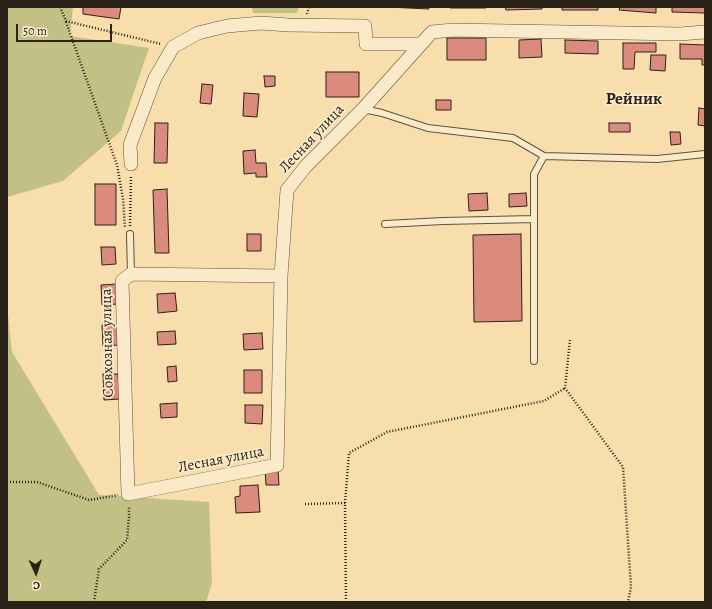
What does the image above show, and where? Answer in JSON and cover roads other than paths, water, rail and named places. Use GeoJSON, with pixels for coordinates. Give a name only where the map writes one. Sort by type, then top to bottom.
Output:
{"type":"FeatureCollection","features":[{"type":"Feature","properties":{"kind":"street"},"geometry":{"type":"LineString","coordinates":[[131,164],[130,145],[155,78],[173,47],[198,33],[227,26],[261,23],[288,25],[365,26],[366,44],[421,44]]}},
{"type":"Feature","properties":{"kind":"street","name":"Лесная улица"},"geometry":{"type":"LineString","coordinates":[[128,494],[277,466],[281,276],[287,190],[306,166],[363,109],[432,32],[453,30],[680,34],[705,32]]}},
{"type":"Feature","properties":{"kind":"street","name":"Совхозная улица"},"geometry":{"type":"LineString","coordinates":[[128,494],[122,281],[131,274],[281,276]]}},
{"type":"Feature","properties":{"kind":"lane"},"geometry":{"type":"LineString","coordinates":[[363,109],[382,113],[428,128],[513,138],[544,156],[657,159],[705,154]]}},
{"type":"Feature","properties":{"kind":"lane"},"geometry":{"type":"LineString","coordinates":[[534,361],[534,174],[544,156]]}},
{"type":"Feature","properties":{"kind":"lane"},"geometry":{"type":"LineString","coordinates":[[385,224],[534,219]]}},
{"type":"Feature","properties":{"kind":"lane"},"geometry":{"type":"LineString","coordinates":[[127,232],[131,274]]}},
{"type":"Feature","properties":{"kind":"district","name":"Рейник"},"geometry":{"type":"Point","coordinates":[634,100]}}]}
